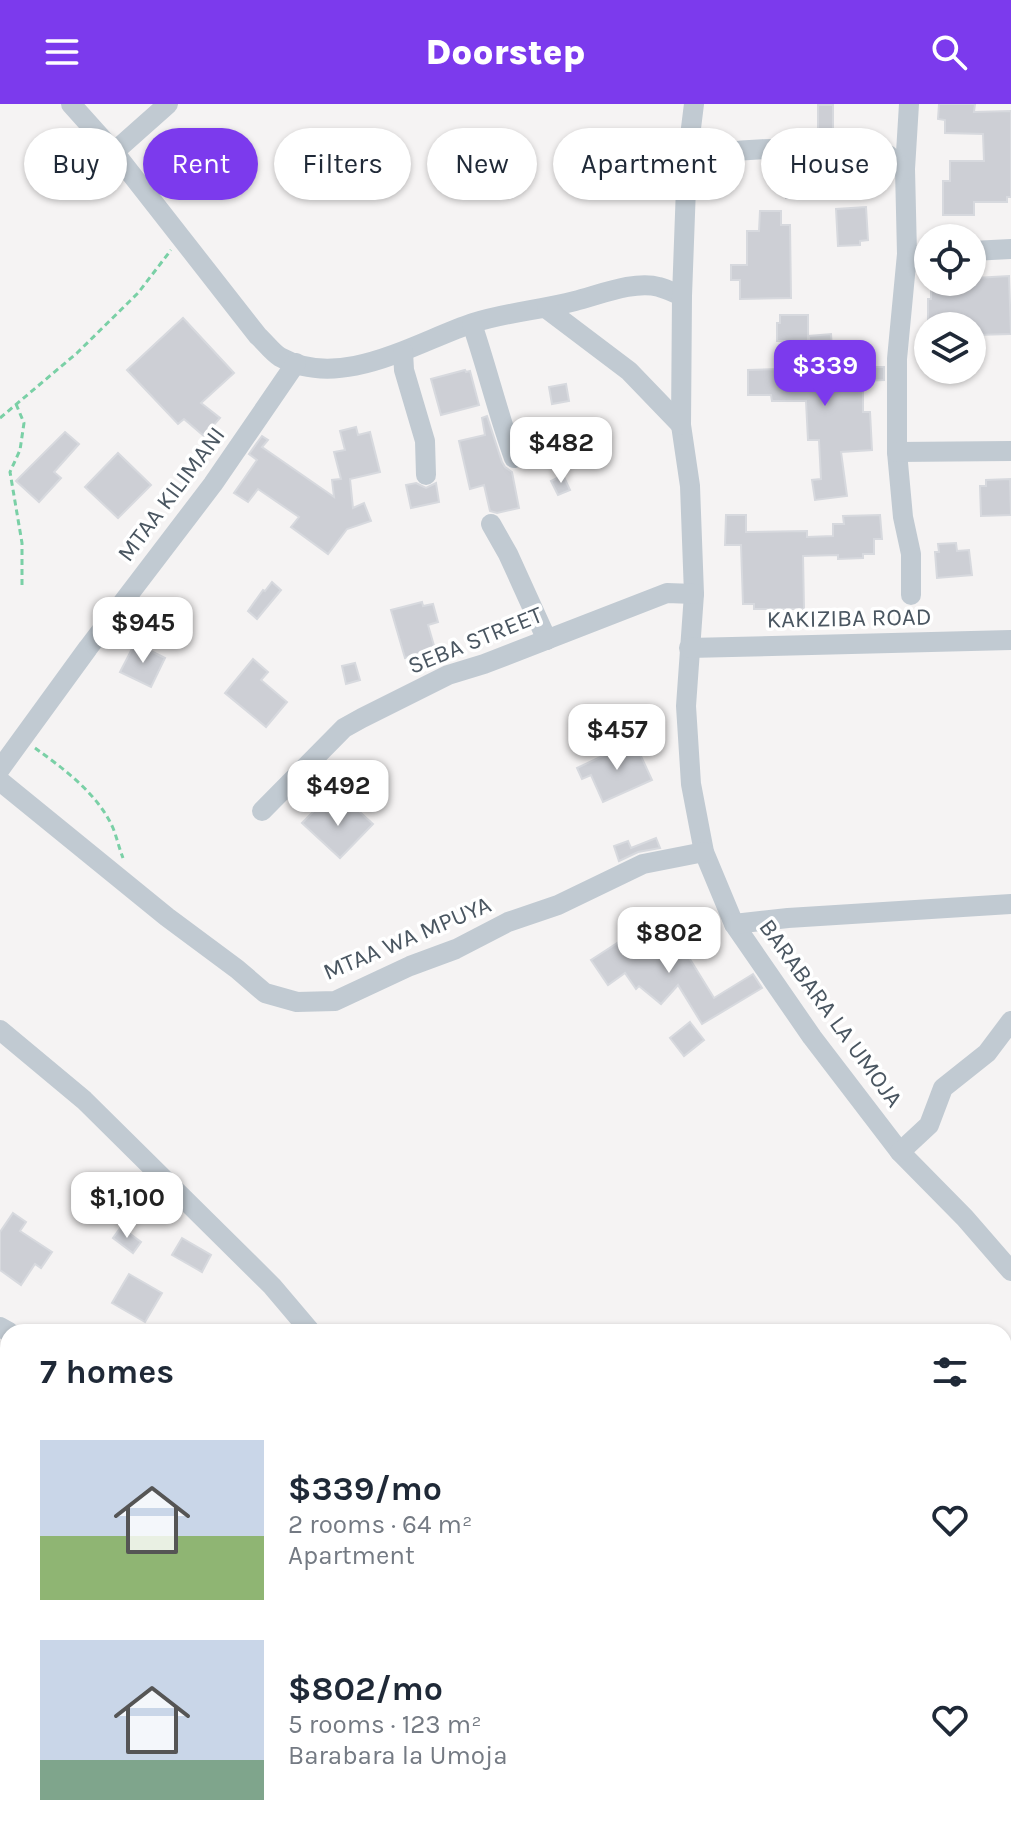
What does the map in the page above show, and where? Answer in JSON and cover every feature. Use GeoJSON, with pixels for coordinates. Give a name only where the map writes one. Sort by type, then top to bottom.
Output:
{"type":"FeatureCollection","features":[{"type":"Feature","properties":{"kind":"street"},"geometry":{"type":"LineString","coordinates":[[71,104],[92,128]]}},
{"type":"Feature","properties":{"kind":"street"},"geometry":{"type":"LineString","coordinates":[[127,140],[168,104]]}},
{"type":"Feature","properties":{"kind":"street","name":"BARABARA LA UMOJA"},"geometry":{"type":"LineString","coordinates":[[691,128],[694,104]]}},
{"type":"Feature","properties":{"kind":"street"},"geometry":{"type":"LineString","coordinates":[[909,104],[905,169],[914,227]]}},
{"type":"Feature","properties":{"kind":"street"},"geometry":{"type":"LineString","coordinates":[[745,150],[876,151],[888,155],[905,169]]}},
{"type":"Feature","properties":{"kind":"street"},"geometry":{"type":"LineString","coordinates":[[127,169],[258,336],[278,355],[316,368],[357,366],[403,352],[472,324],[640,285],[659,287],[682,296]]}},
{"type":"Feature","properties":{"kind":"street","name":"BARABARA LA UMOJA"},"geometry":{"type":"LineString","coordinates":[[686,200],[681,425],[690,486],[694,594],[686,706],[691,784],[704,852],[734,924],[812,1037],[900,1152],[965,1218],[1011,1271]]}},
{"type":"Feature","properties":{"kind":"street"},"geometry":{"type":"LineString","coordinates":[[986,250],[1011,249]]}},
{"type":"Feature","properties":{"kind":"street"},"geometry":{"type":"LineString","coordinates":[[911,595],[911,554],[903,517],[897,452],[897,359],[914,273]]}},
{"type":"Feature","properties":{"kind":"street"},"geometry":{"type":"LineString","coordinates":[[547,309],[629,371],[681,425]]}},
{"type":"Feature","properties":{"kind":"street"},"geometry":{"type":"LineString","coordinates":[[472,324],[514,458]]}},
{"type":"Feature","properties":{"kind":"street"},"geometry":{"type":"LineString","coordinates":[[403,352],[404,370],[425,441],[426,475]]}},
{"type":"Feature","properties":{"kind":"street","name":"MTAA KILIMANI"},"geometry":{"type":"LineString","coordinates":[[0,769],[213,484],[296,363]]}},
{"type":"Feature","properties":{"kind":"street"},"geometry":{"type":"LineString","coordinates":[[897,452],[1011,451]]}},
{"type":"Feature","properties":{"kind":"street"},"geometry":{"type":"LineString","coordinates":[[491,524],[547,640]]}},
{"type":"Feature","properties":{"kind":"street","name":"SEBA STREET"},"geometry":{"type":"LineString","coordinates":[[262,811],[344,728],[448,675],[667,593],[694,594]]}},
{"type":"Feature","properties":{"kind":"street","name":"KAKIZIBA ROAD"},"geometry":{"type":"LineString","coordinates":[[689,648],[1011,640]]}},
{"type":"Feature","properties":{"kind":"street","name":"MTAA WA MPUYA"},"geometry":{"type":"LineString","coordinates":[[0,781],[265,993],[297,1002],[335,1001],[410,966],[456,949],[508,922],[558,905],[643,864],[704,852]]}},
{"type":"Feature","properties":{"kind":"street"},"geometry":{"type":"LineString","coordinates":[[734,924],[1011,904]]}},
{"type":"Feature","properties":{"kind":"street"},"geometry":{"type":"LineString","coordinates":[[900,1152],[929,1125],[943,1088],[987,1053],[1011,1021]]}},
{"type":"Feature","properties":{"kind":"street"},"geometry":{"type":"LineString","coordinates":[[0,1030],[84,1100],[272,1286],[304,1324]]}},
{"type":"Feature","properties":{"kind":"path"},"geometry":{"type":"LineString","coordinates":[[0,418],[77,353],[138,293],[181,238]]}},
{"type":"Feature","properties":{"kind":"path"},"geometry":{"type":"LineString","coordinates":[[16,404],[24,423],[20,450],[10,472],[22,543],[22,586]]}},
{"type":"Feature","properties":{"kind":"path"},"geometry":{"type":"LineString","coordinates":[[22,739],[65,769],[95,800],[112,825],[124,861]]}},
{"type":"Feature","properties":{"kind":"building"},"geometry":{"type":"Polygon","coordinates":[[[939,104],[975,104],[974,112],[1011,111],[1011,197],[1007,197],[1007,202],[974,202],[974,215],[943,215],[943,181],[950,181],[950,161],[984,161],[983,134],[945,133],[945,120],[938,119],[939,104]]]}},
{"type":"Feature","properties":{"kind":"building"},"geometry":{"type":"Polygon","coordinates":[[[818,105],[833,105],[833,128],[818,128],[818,105]]]}},
{"type":"Feature","properties":{"kind":"building"},"geometry":{"type":"Polygon","coordinates":[[[866,207],[868,240],[860,241],[860,245],[838,246],[836,209],[866,207]]]}},
{"type":"Feature","properties":{"kind":"building"},"geometry":{"type":"Polygon","coordinates":[[[760,211],[781,211],[781,225],[790,225],[791,298],[740,299],[740,280],[731,280],[731,265],[747,265],[747,231],[759,231],[760,211]]]}},
{"type":"Feature","properties":{"kind":"building"},"geometry":{"type":"Polygon","coordinates":[[[1009,276],[1011,334],[986,335],[986,312],[928,312],[931,296],[986,296],[986,277],[1009,276]]]}},
{"type":"Feature","properties":{"kind":"building"},"geometry":{"type":"Polygon","coordinates":[[[780,315],[808,315],[808,341],[777,341],[780,315]]]}},
{"type":"Feature","properties":{"kind":"building"},"geometry":{"type":"Polygon","coordinates":[[[183,318],[234,373],[201,403],[220,418],[204,436],[184,419],[178,424],[127,370],[183,318]]]}},
{"type":"Feature","properties":{"kind":"building"},"geometry":{"type":"Polygon","coordinates":[[[831,334],[833,363],[884,367],[884,380],[863,381],[863,412],[870,412],[872,450],[841,452],[847,496],[815,500],[812,480],[821,479],[819,440],[808,440],[806,401],[772,401],[771,395],[748,395],[748,370],[810,369],[809,336],[831,334]]]}},
{"type":"Feature","properties":{"kind":"building"},"geometry":{"type":"Polygon","coordinates":[[[470,371],[479,405],[441,415],[431,379],[470,371]]]}},
{"type":"Feature","properties":{"kind":"building"},"geometry":{"type":"Polygon","coordinates":[[[566,384],[569,401],[552,404],[549,387],[566,384]]]}},
{"type":"Feature","properties":{"kind":"building"},"geometry":{"type":"Polygon","coordinates":[[[487,416],[502,462],[512,472],[519,508],[497,513],[490,511],[484,485],[470,489],[459,441],[485,435],[482,418],[487,416]]]}},
{"type":"Feature","properties":{"kind":"building"},"geometry":{"type":"Polygon","coordinates":[[[356,427],[358,435],[370,432],[380,472],[350,479],[353,508],[364,503],[371,521],[347,529],[328,554],[291,527],[299,517],[258,489],[248,502],[234,493],[257,460],[249,454],[262,436],[268,440],[262,447],[334,497],[332,480],[341,479],[334,452],[345,450],[340,431],[356,427]]]}},
{"type":"Feature","properties":{"kind":"building"},"geometry":{"type":"Polygon","coordinates":[[[65,432],[79,444],[54,472],[61,478],[39,502],[16,481],[65,432]]]}},
{"type":"Feature","properties":{"kind":"building"},"geometry":{"type":"Polygon","coordinates":[[[118,453],[151,485],[118,518],[85,487],[118,453]]]}},
{"type":"Feature","properties":{"kind":"building"},"geometry":{"type":"Polygon","coordinates":[[[563,475],[570,490],[558,495],[551,481],[563,475]]]}},
{"type":"Feature","properties":{"kind":"building"},"geometry":{"type":"Polygon","coordinates":[[[1010,479],[1011,515],[981,516],[980,486],[986,486],[986,480],[1010,479]]]}},
{"type":"Feature","properties":{"kind":"building"},"geometry":{"type":"Polygon","coordinates":[[[416,483],[426,488],[436,483],[439,502],[411,508],[406,485],[416,483]]]}},
{"type":"Feature","properties":{"kind":"building"},"geometry":{"type":"Polygon","coordinates":[[[726,515],[746,515],[746,532],[807,531],[807,537],[833,536],[833,524],[844,524],[843,516],[880,515],[882,539],[874,539],[874,554],[863,554],[863,558],[803,556],[804,609],[754,609],[754,604],[743,604],[741,545],[725,545],[726,515]]]}},
{"type":"Feature","properties":{"kind":"building"},"geometry":{"type":"Polygon","coordinates":[[[956,543],[957,551],[969,550],[972,575],[937,578],[935,552],[939,552],[938,544],[956,543]]]}},
{"type":"Feature","properties":{"kind":"building"},"geometry":{"type":"Polygon","coordinates":[[[272,582],[281,590],[257,619],[248,611],[272,582]]]}},
{"type":"Feature","properties":{"kind":"building"},"geometry":{"type":"Polygon","coordinates":[[[422,602],[423,606],[433,604],[438,622],[428,625],[435,649],[405,658],[391,610],[422,602]]]}},
{"type":"Feature","properties":{"kind":"building"},"geometry":{"type":"Polygon","coordinates":[[[135,643],[165,658],[151,687],[120,672],[135,643]]]}},
{"type":"Feature","properties":{"kind":"building"},"geometry":{"type":"Polygon","coordinates":[[[253,659],[268,672],[261,680],[287,702],[266,727],[225,693],[253,659]]]}},
{"type":"Feature","properties":{"kind":"building"},"geometry":{"type":"Polygon","coordinates":[[[355,663],[360,680],[346,684],[342,666],[355,663]]]}},
{"type":"Feature","properties":{"kind":"building"},"geometry":{"type":"Polygon","coordinates":[[[634,741],[652,780],[603,802],[591,775],[582,779],[577,768],[634,741]]]}},
{"type":"Feature","properties":{"kind":"building"},"geometry":{"type":"Polygon","coordinates":[[[351,804],[373,824],[340,858],[302,823],[320,805],[336,820],[351,804]]]}},
{"type":"Feature","properties":{"kind":"building"},"geometry":{"type":"Polygon","coordinates":[[[656,838],[660,848],[638,852],[619,861],[614,846],[628,841],[631,848],[656,838]]]}},
{"type":"Feature","properties":{"kind":"building"},"geometry":{"type":"Polygon","coordinates":[[[636,931],[649,951],[659,945],[666,955],[687,937],[697,949],[688,956],[714,998],[753,974],[762,988],[702,1024],[678,985],[661,1004],[639,986],[636,989],[625,973],[608,985],[591,960],[636,931]]]}},
{"type":"Feature","properties":{"kind":"building"},"geometry":{"type":"Polygon","coordinates":[[[690,1022],[704,1040],[684,1056],[670,1038],[690,1022]]]}},
{"type":"Feature","properties":{"kind":"building"},"geometry":{"type":"Polygon","coordinates":[[[13,1213],[26,1222],[20,1231],[52,1252],[41,1268],[35,1264],[21,1285],[0,1270],[0,1232],[13,1213]]]}},
{"type":"Feature","properties":{"kind":"building"},"geometry":{"type":"Polygon","coordinates":[[[121,1227],[141,1242],[133,1253],[113,1238],[121,1227]]]}},
{"type":"Feature","properties":{"kind":"building"},"geometry":{"type":"Polygon","coordinates":[[[182,1238],[211,1255],[202,1272],[172,1255],[182,1238]]]}},
{"type":"Feature","properties":{"kind":"building"},"geometry":{"type":"Polygon","coordinates":[[[129,1274],[162,1293],[145,1322],[112,1303],[129,1274]]]}}]}
